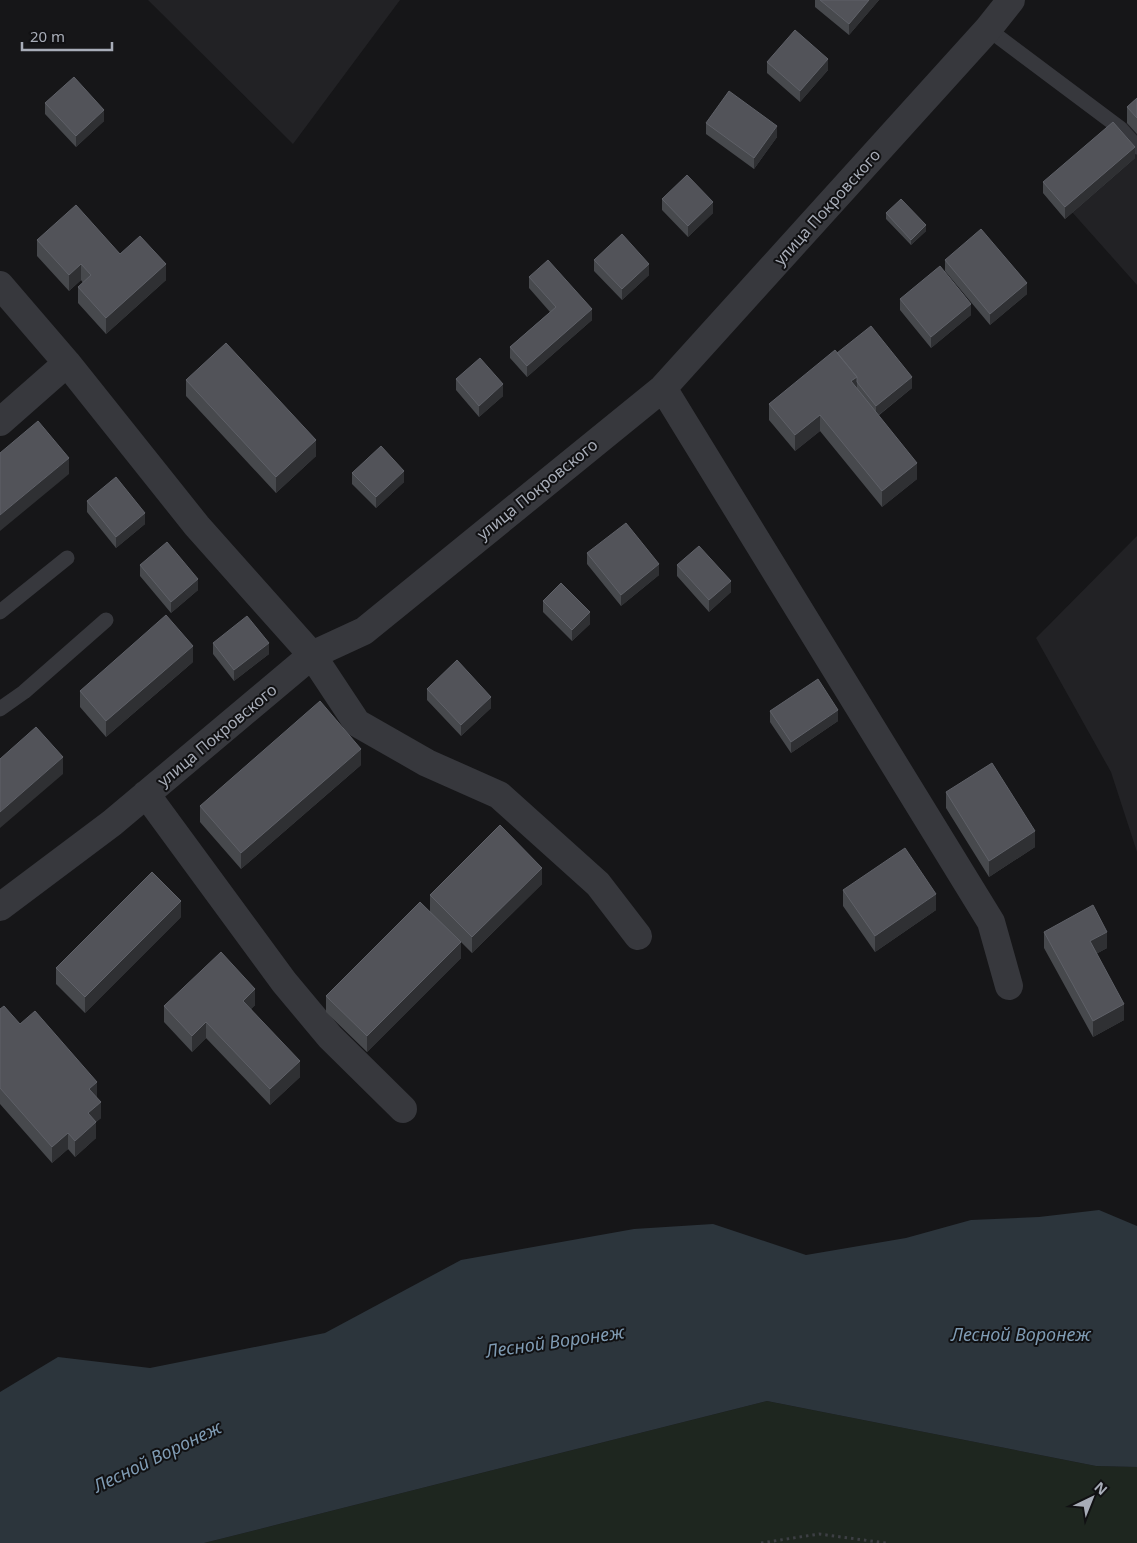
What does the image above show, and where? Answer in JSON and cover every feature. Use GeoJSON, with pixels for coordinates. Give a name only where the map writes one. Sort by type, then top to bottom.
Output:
{"type":"FeatureCollection","features":[{"type":"Feature","properties":{"kind":"street","name":"улица Покровского"},"geometry":{"type":"LineString","coordinates":[[0,907],[112,823],[312,655],[364,631],[663,388],[988,29],[1011,0]]}},
{"type":"Feature","properties":{"kind":"street"},"geometry":{"type":"LineString","coordinates":[[0,285],[68,363],[197,526],[312,655],[357,723],[427,764],[500,796],[598,884],[638,936]]}},
{"type":"Feature","properties":{"kind":"street"},"geometry":{"type":"LineString","coordinates":[[0,422],[68,363]]}},
{"type":"Feature","properties":{"kind":"street"},"geometry":{"type":"LineString","coordinates":[[663,388],[991,922],[1009,986]]}},
{"type":"Feature","properties":{"kind":"street"},"geometry":{"type":"LineString","coordinates":[[146,794],[284,982],[330,1037],[403,1109]]}},
{"type":"Feature","properties":{"kind":"lane"},"geometry":{"type":"LineString","coordinates":[[988,29],[1120,128],[1137,146]]}},
{"type":"Feature","properties":{"kind":"lane"},"geometry":{"type":"LineString","coordinates":[[0,612],[67,558]]}},
{"type":"Feature","properties":{"kind":"lane"},"geometry":{"type":"LineString","coordinates":[[0,709],[24,692],[106,620]]}},
{"type":"Feature","properties":{"kind":"path"},"geometry":{"type":"LineString","coordinates":[[761,1543],[818,1534],[886,1543]]}},
{"type":"Feature","properties":{"kind":"shaded area"},"geometry":{"type":"Polygon","coordinates":[[[148,0],[400,0],[293,144],[148,0]]]}},
{"type":"Feature","properties":{"kind":"shaded area"},"geometry":{"type":"Polygon","coordinates":[[[1137,114],[1137,285],[1072,212],[1065,219],[1043,193],[1137,114]]]}},
{"type":"Feature","properties":{"kind":"shaded area"},"geometry":{"type":"Polygon","coordinates":[[[1137,536],[1137,852],[1111,772],[1036,638],[1137,536]]]}},
{"type":"Feature","properties":{"kind":"shaded area"},"geometry":{"type":"Polygon","coordinates":[[[767,1401],[1096,1466],[1137,1467],[1137,1543],[204,1543],[767,1401]]]}},
{"type":"Feature","properties":{"kind":"water","name":"Лесной Воронеж"},"geometry":{"type":"Polygon","coordinates":[[[1099,1210],[1137,1226],[1137,1467],[1096,1466],[767,1401],[204,1543],[0,1543],[0,1392],[58,1357],[150,1368],[325,1333],[461,1260],[634,1229],[713,1224],[806,1255],[906,1238],[971,1220],[1039,1217],[1099,1210]]]}},
{"type":"Feature","properties":{"kind":"building"},"geometry":{"type":"Polygon","coordinates":[[[820,0],[869,0],[849,24],[820,0]]]}},
{"type":"Feature","properties":{"kind":"building"},"geometry":{"type":"Polygon","coordinates":[[[795,30],[828,59],[800,91],[767,62],[795,30]]]}},
{"type":"Feature","properties":{"kind":"building"},"geometry":{"type":"Polygon","coordinates":[[[74,77],[104,110],[76,136],[45,103],[74,77]]]}},
{"type":"Feature","properties":{"kind":"building"},"geometry":{"type":"Polygon","coordinates":[[[729,91],[777,126],[754,158],[706,123],[729,91]]]}},
{"type":"Feature","properties":{"kind":"building"},"geometry":{"type":"Polygon","coordinates":[[[1137,98],[1137,118],[1127,107],[1137,98]]]}},
{"type":"Feature","properties":{"kind":"building"},"geometry":{"type":"Polygon","coordinates":[[[1113,122],[1135,147],[1065,207],[1043,182],[1113,122]]]}},
{"type":"Feature","properties":{"kind":"building"},"geometry":{"type":"Polygon","coordinates":[[[687,175],[713,202],[688,226],[662,199],[687,175]]]}},
{"type":"Feature","properties":{"kind":"building"},"geometry":{"type":"Polygon","coordinates":[[[901,199],[926,225],[911,240],[886,213],[901,199]]]}},
{"type":"Feature","properties":{"kind":"building"},"geometry":{"type":"Polygon","coordinates":[[[76,205],[120,254],[140,236],[166,264],[106,318],[78,287],[91,275],[81,264],[69,275],[37,240],[76,205]]]}},
{"type":"Feature","properties":{"kind":"building"},"geometry":{"type":"Polygon","coordinates":[[[981,229],[1027,283],[990,314],[945,260],[981,229]]]}},
{"type":"Feature","properties":{"kind":"building"},"geometry":{"type":"Polygon","coordinates":[[[622,234],[649,264],[622,289],[594,260],[622,234]]]}},
{"type":"Feature","properties":{"kind":"building"},"geometry":{"type":"Polygon","coordinates":[[[548,260],[592,309],[527,366],[510,347],[556,307],[529,277],[548,260]]]}},
{"type":"Feature","properties":{"kind":"building"},"geometry":{"type":"Polygon","coordinates":[[[940,266],[971,304],[931,337],[900,299],[940,266]]]}},
{"type":"Feature","properties":{"kind":"building"},"geometry":{"type":"Polygon","coordinates":[[[871,326],[912,377],[876,406],[857,382],[857,377],[837,353],[871,326]]]}},
{"type":"Feature","properties":{"kind":"building"},"geometry":{"type":"Polygon","coordinates":[[[226,343],[316,440],[276,477],[186,380],[226,343]]]}},
{"type":"Feature","properties":{"kind":"building"},"geometry":{"type":"Polygon","coordinates":[[[835,350],[857,377],[851,381],[917,463],[882,491],[820,415],[795,435],[769,404],[835,350]]]}},
{"type":"Feature","properties":{"kind":"building"},"geometry":{"type":"Polygon","coordinates":[[[480,358],[503,384],[479,406],[456,379],[480,358]]]}},
{"type":"Feature","properties":{"kind":"building"},"geometry":{"type":"Polygon","coordinates":[[[38,421],[69,458],[0,515],[0,453],[38,421]]]}},
{"type":"Feature","properties":{"kind":"building"},"geometry":{"type":"Polygon","coordinates":[[[381,446],[404,471],[376,497],[352,473],[381,446]]]}},
{"type":"Feature","properties":{"kind":"building"},"geometry":{"type":"Polygon","coordinates":[[[116,477],[145,513],[116,537],[87,501],[116,477]]]}},
{"type":"Feature","properties":{"kind":"building"},"geometry":{"type":"Polygon","coordinates":[[[626,523],[659,564],[621,595],[587,553],[626,523]]]}},
{"type":"Feature","properties":{"kind":"building"},"geometry":{"type":"Polygon","coordinates":[[[167,542],[198,579],[171,602],[140,565],[167,542]]]}},
{"type":"Feature","properties":{"kind":"building"},"geometry":{"type":"Polygon","coordinates":[[[699,546],[731,581],[709,600],[677,565],[699,546]]]}},
{"type":"Feature","properties":{"kind":"building"},"geometry":{"type":"Polygon","coordinates":[[[561,583],[590,612],[572,630],[543,601],[561,583]]]}},
{"type":"Feature","properties":{"kind":"building"},"geometry":{"type":"Polygon","coordinates":[[[166,615],[193,646],[106,721],[80,691],[166,615]]]}},
{"type":"Feature","properties":{"kind":"building"},"geometry":{"type":"Polygon","coordinates":[[[247,616],[269,643],[234,670],[213,643],[247,616]]]}},
{"type":"Feature","properties":{"kind":"building"},"geometry":{"type":"Polygon","coordinates":[[[457,660],[491,697],[461,725],[427,689],[457,660]]]}},
{"type":"Feature","properties":{"kind":"building"},"geometry":{"type":"Polygon","coordinates":[[[818,679],[838,710],[791,742],[770,711],[818,679]]]}},
{"type":"Feature","properties":{"kind":"building"},"geometry":{"type":"Polygon","coordinates":[[[320,701],[361,749],[241,853],[200,806],[320,701]]]}},
{"type":"Feature","properties":{"kind":"building"},"geometry":{"type":"Polygon","coordinates":[[[36,727],[63,757],[0,812],[0,759],[36,727]]]}},
{"type":"Feature","properties":{"kind":"building"},"geometry":{"type":"Polygon","coordinates":[[[992,763],[1035,831],[989,861],[946,792],[992,763]]]}},
{"type":"Feature","properties":{"kind":"building"},"geometry":{"type":"Polygon","coordinates":[[[500,825],[542,868],[472,937],[430,895],[500,825]]]}},
{"type":"Feature","properties":{"kind":"building"},"geometry":{"type":"Polygon","coordinates":[[[905,848],[936,894],[875,936],[843,890],[905,848]]]}},
{"type":"Feature","properties":{"kind":"building"},"geometry":{"type":"Polygon","coordinates":[[[152,872],[181,901],[85,997],[56,968],[152,872]]]}},
{"type":"Feature","properties":{"kind":"building"},"geometry":{"type":"Polygon","coordinates":[[[420,902],[461,942],[367,1036],[326,996],[420,902]]]}},
{"type":"Feature","properties":{"kind":"building"},"geometry":{"type":"Polygon","coordinates":[[[1093,905],[1107,932],[1090,941],[1124,1004],[1093,1021],[1044,932],[1093,905]]]}},
{"type":"Feature","properties":{"kind":"building"},"geometry":{"type":"Polygon","coordinates":[[[221,952],[255,989],[243,1001],[300,1061],[270,1089],[206,1022],[192,1036],[164,1006],[221,952]]]}},
{"type":"Feature","properties":{"kind":"building"},"geometry":{"type":"Polygon","coordinates":[[[4,1006],[20,1024],[35,1011],[97,1082],[89,1089],[101,1102],[88,1113],[96,1122],[75,1141],[68,1133],[52,1147],[0,1088],[0,1009],[4,1006]]]}}]}
